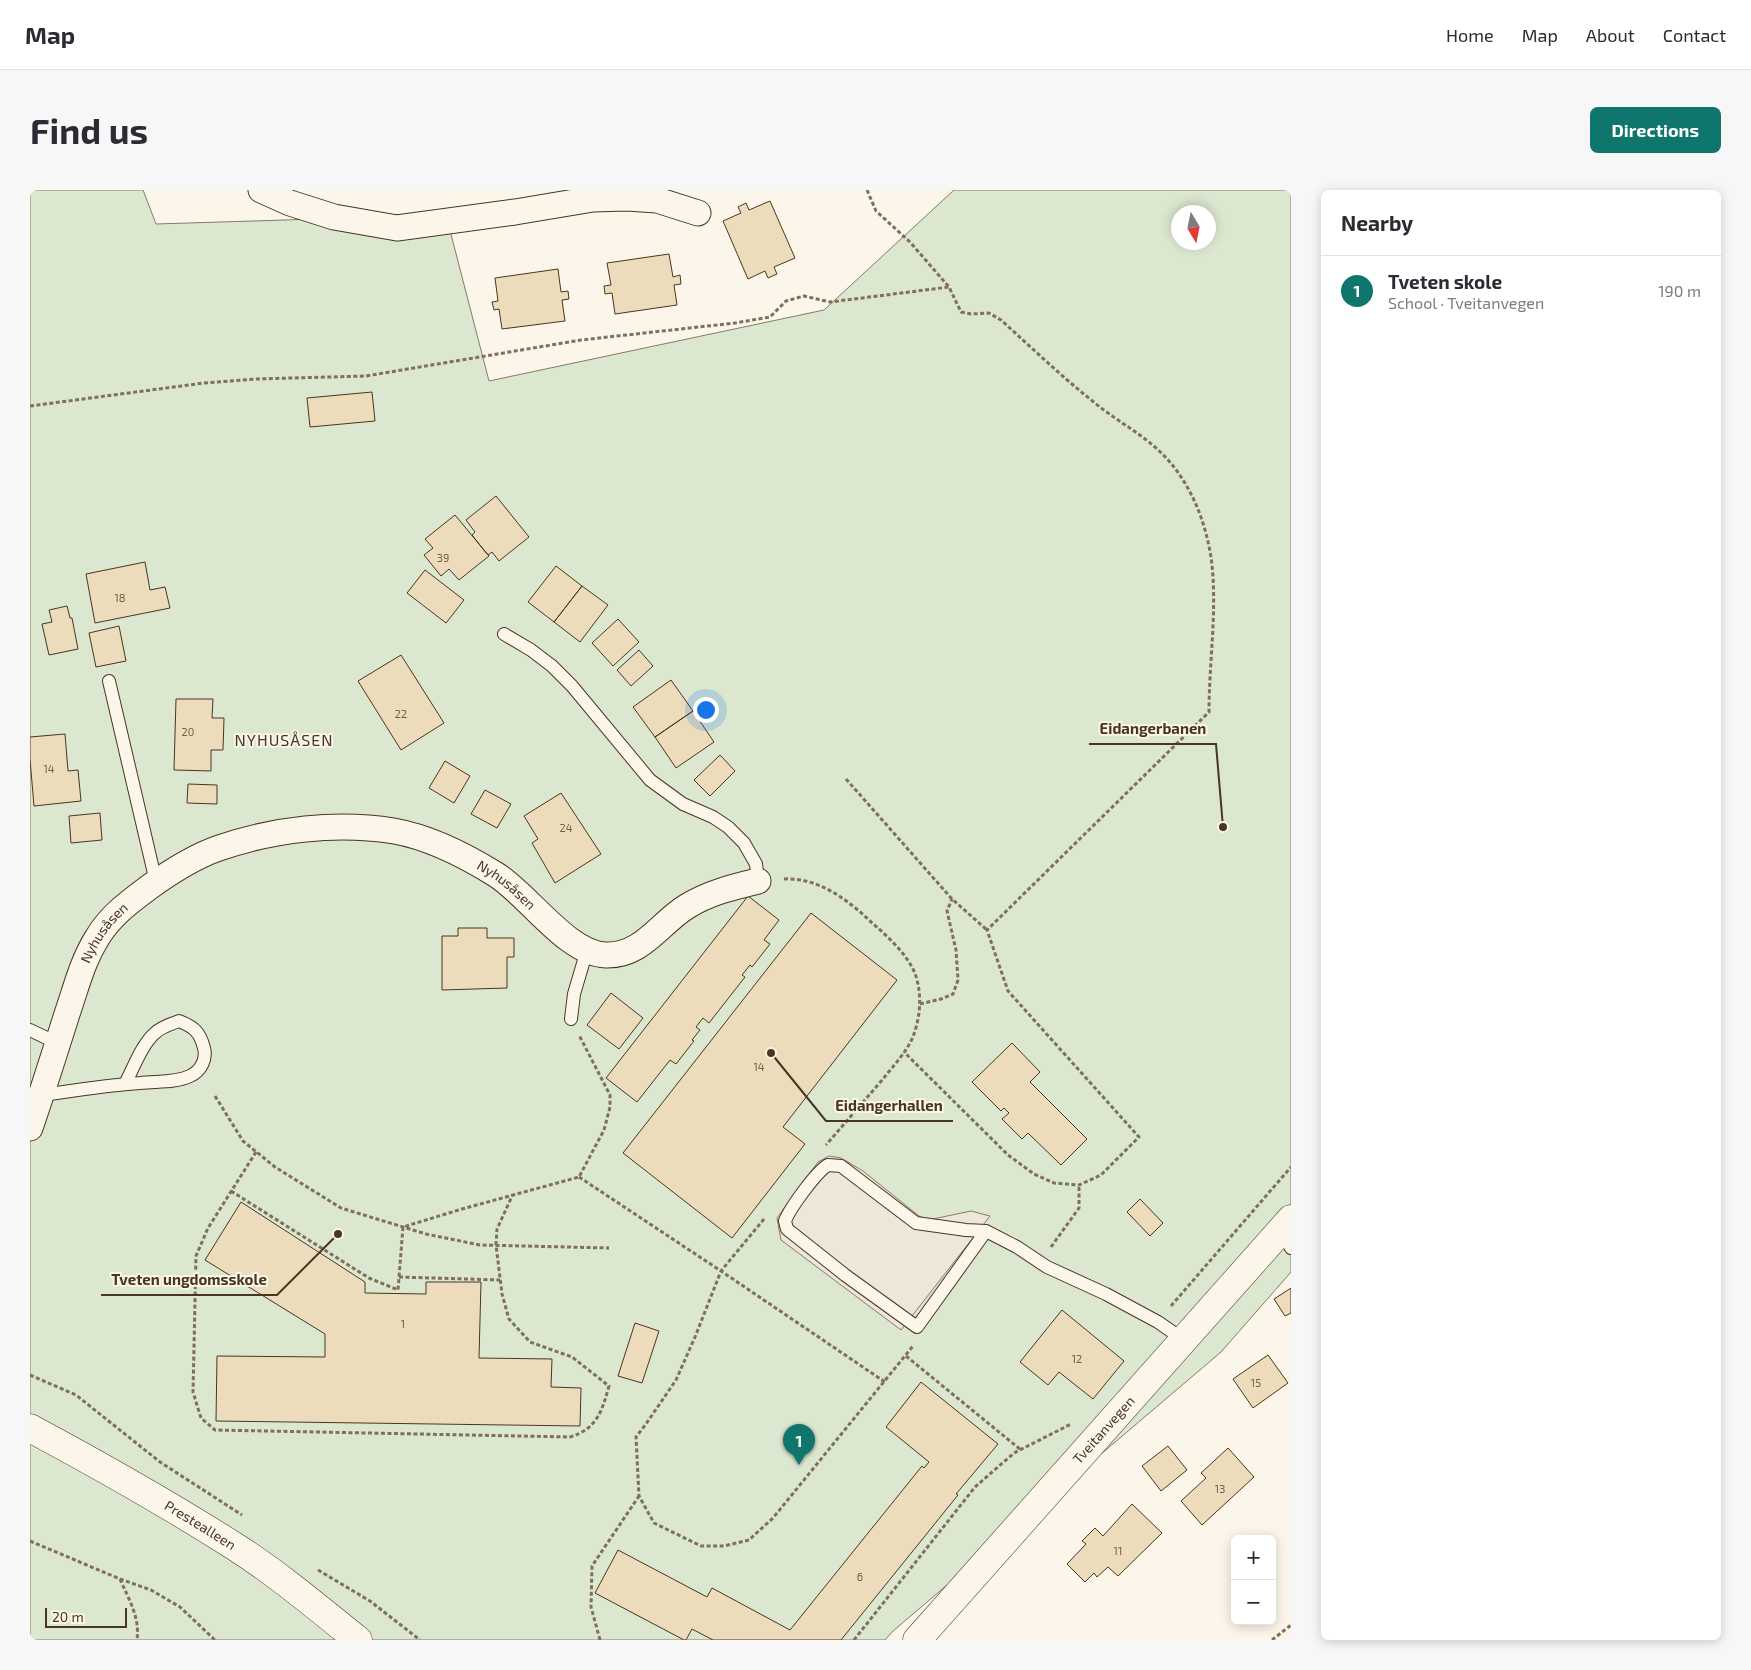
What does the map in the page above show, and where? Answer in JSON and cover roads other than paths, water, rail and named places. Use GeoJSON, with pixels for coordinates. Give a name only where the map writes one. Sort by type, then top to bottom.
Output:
{"type":"FeatureCollection","features":[{"type":"Feature","properties":{"kind":"main road","name":"Tveitanvegen"},"geometry":{"type":"LineString","coordinates":[[917,1640],[1184,1340],[1288,1232]]}},
{"type":"Feature","properties":{"kind":"main road","name":"Prestealleen"},"geometry":{"type":"LineString","coordinates":[[30,1428],[100,1465],[235,1546],[310,1601],[358,1640]]}},
{"type":"Feature","properties":{"kind":"street"},"geometry":{"type":"LineString","coordinates":[[261,190],[290,203],[334,217],[397,228],[515,212],[593,195],[657,200],[698,213]]}},
{"type":"Feature","properties":{"kind":"street","name":"Nyhusåsen"},"geometry":{"type":"LineString","coordinates":[[30,1128],[82,968],[97,937],[120,909],[156,882],[180,866],[218,848],[270,834],[316,828],[360,828],[396,832],[439,844],[497,874],[562,933],[587,950],[604,955],[631,951],[645,942],[686,907],[719,890],[758,880]]}},
{"type":"Feature","properties":{"kind":"lane"},"geometry":{"type":"LineString","coordinates":[[504,634],[531,650],[552,666],[572,686],[650,780],[682,804],[713,817],[728,827],[744,843],[756,864],[758,880]]}},
{"type":"Feature","properties":{"kind":"lane"},"geometry":{"type":"LineString","coordinates":[[109,681],[156,882]]}},
{"type":"Feature","properties":{"kind":"lane"},"geometry":{"type":"LineString","coordinates":[[571,1019],[574,994],[587,950]]}},
{"type":"Feature","properties":{"kind":"lane"},"geometry":{"type":"LineString","coordinates":[[41,1095],[125,1084],[170,1082],[190,1076],[201,1068],[205,1053],[202,1040],[193,1027],[179,1021],[169,1024],[154,1033],[125,1084]]}},
{"type":"Feature","properties":{"kind":"lane"},"geometry":{"type":"LineString","coordinates":[[30,1030],[57,1043]]}},
{"type":"Feature","properties":{"kind":"lane"},"geometry":{"type":"LineString","coordinates":[[986,1231],[917,1327],[787,1229],[785,1221],[805,1191],[825,1167],[828,1165],[840,1166],[916,1223],[986,1231],[1017,1247],[1047,1267],[1106,1294],[1158,1322],[1184,1340]]}},
{"type":"Feature","properties":{"kind":"place","name":"Eidangerbanen"},"geometry":{"type":"Point","coordinates":[1223,827]}},
{"type":"Feature","properties":{"kind":"place","name":"Eidangerhallen"},"geometry":{"type":"Point","coordinates":[771,1053]}},
{"type":"Feature","properties":{"kind":"place","name":"Tveten ungdomsskole"},"geometry":{"type":"Point","coordinates":[338,1234]}},
{"type":"Feature","properties":{"kind":"place","name":"Tveten skole"},"geometry":{"type":"Point","coordinates":[799,1465]}},
{"type":"Feature","properties":{"kind":"district","name":"NYHUSÅSEN"},"geometry":{"type":"Point","coordinates":[284,740]}}]}
